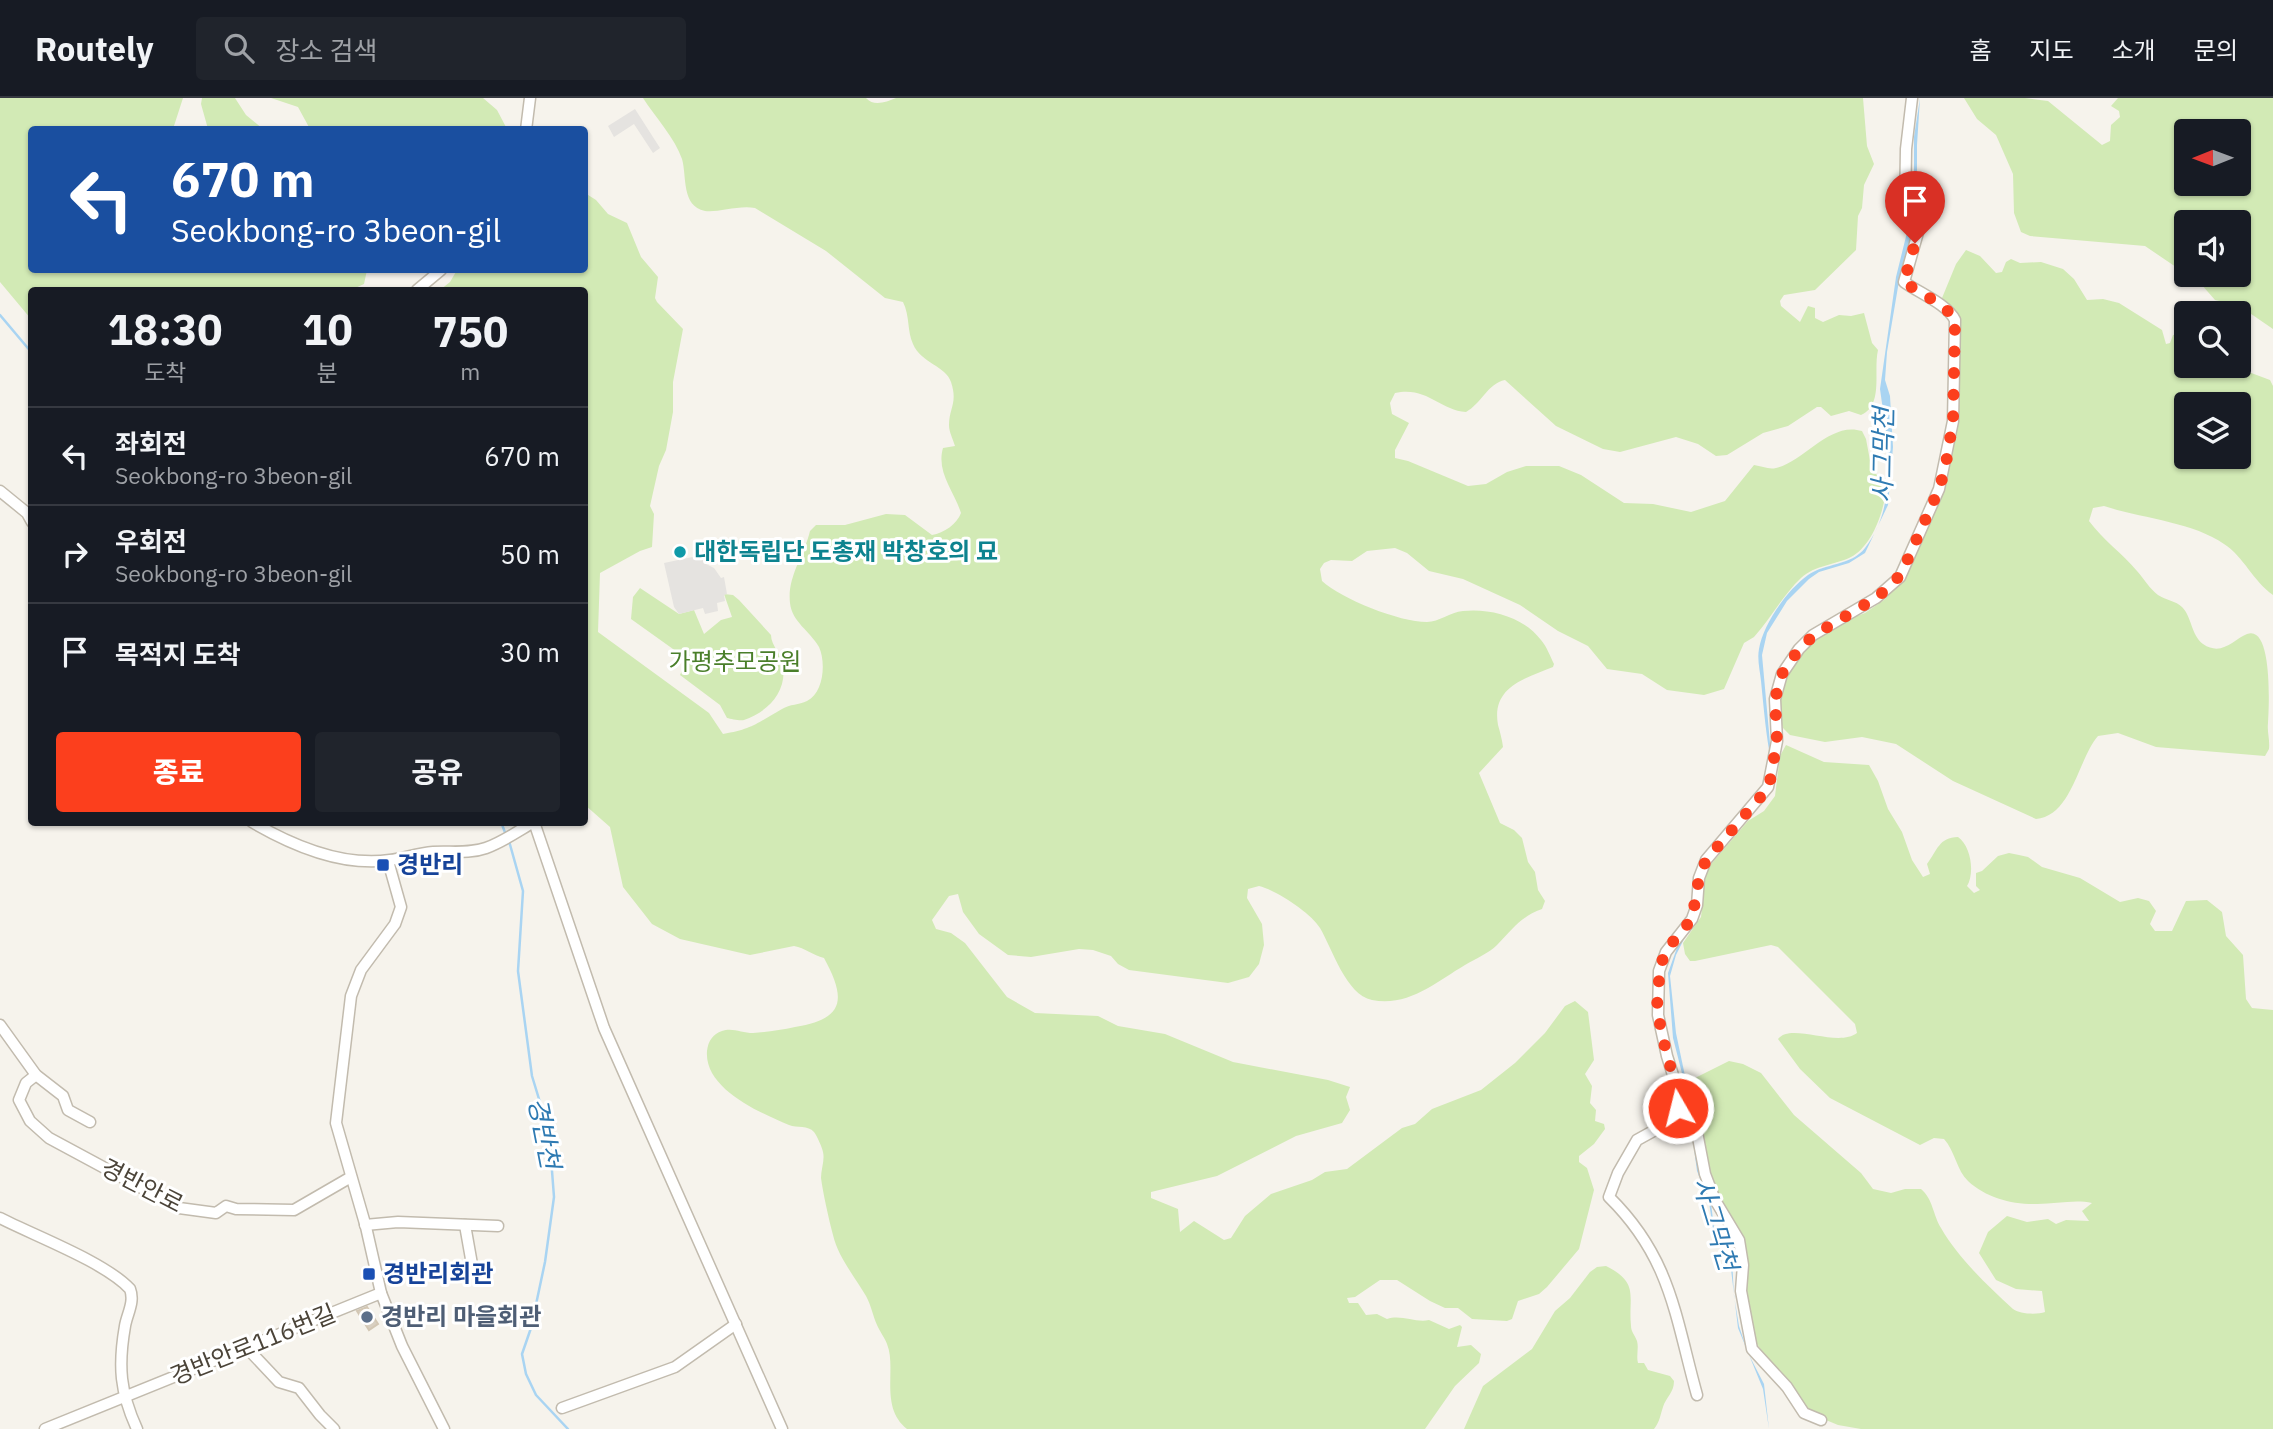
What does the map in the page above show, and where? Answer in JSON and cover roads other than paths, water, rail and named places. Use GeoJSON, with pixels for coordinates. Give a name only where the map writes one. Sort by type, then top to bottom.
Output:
{"type":"FeatureCollection","features":[{"type":"Feature","properties":{"kind":"street"},"geometry":{"type":"LineString","coordinates":[[526,126],[530,98]]}},
{"type":"Feature","properties":{"kind":"street"},"geometry":{"type":"LineString","coordinates":[[1821,1420],[1804,1413],[1787,1387],[1752,1349],[1742,1304],[1743,1265],[1739,1240],[1715,1200],[1704,1174],[1685,1102],[1660,1025],[1657,998],[1659,971],[1666,952],[1692,919],[1699,878],[1706,860],[1769,787],[1777,741],[1775,699],[1782,674],[1799,649],[1814,635],[1876,598],[1900,577],[1929,513],[1945,469],[1953,421],[1955,320],[1946,308],[1926,299],[1904,282],[1919,229],[1905,211],[1906,149],[1912,98]]}},
{"type":"Feature","properties":{"kind":"street"},"geometry":{"type":"LineString","coordinates":[[421,287],[437,273]]}},
{"type":"Feature","properties":{"kind":"street"},"geometry":{"type":"LineString","coordinates":[[0,491],[28,515]]}},
{"type":"Feature","properties":{"kind":"street"},"geometry":{"type":"LineString","coordinates":[[259,826],[308,850],[342,857],[388,861],[430,852],[473,852],[489,847],[527,826]]}},
{"type":"Feature","properties":{"kind":"street"},"geometry":{"type":"LineString","coordinates":[[532,826],[555,877],[590,994],[604,1028],[782,1429]]}},
{"type":"Feature","properties":{"kind":"street"},"geometry":{"type":"LineString","coordinates":[[388,861],[400,898],[399,915],[361,971],[349,1009],[336,1123],[381,1293],[402,1346],[444,1429]]}},
{"type":"Feature","properties":{"kind":"street"},"geometry":{"type":"LineString","coordinates":[[0,1025],[36,1075],[63,1096],[68,1110],[90,1122]]}},
{"type":"Feature","properties":{"kind":"street","name":"경반안로"},"geometry":{"type":"LineString","coordinates":[[36,1075],[26,1083],[19,1100],[23,1111],[43,1133],[179,1208],[201,1213],[219,1212],[226,1206],[236,1209],[294,1210],[351,1177]]}},
{"type":"Feature","properties":{"kind":"street"},"geometry":{"type":"LineString","coordinates":[[1685,1102],[1674,1116],[1637,1140],[1618,1173],[1609,1197],[1640,1232],[1661,1269],[1672,1298],[1697,1395]]}},
{"type":"Feature","properties":{"kind":"street"},"geometry":{"type":"LineString","coordinates":[[0,1218],[67,1250],[121,1280],[130,1289],[131,1302],[124,1330],[120,1378],[123,1396],[137,1429]]}},
{"type":"Feature","properties":{"kind":"street"},"geometry":{"type":"LineString","coordinates":[[365,1225],[398,1222],[498,1226]]}},
{"type":"Feature","properties":{"kind":"street"},"geometry":{"type":"LineString","coordinates":[[465,1225],[474,1270]]}},
{"type":"Feature","properties":{"kind":"street","name":"경반안로116번길"},"geometry":{"type":"LineString","coordinates":[[45,1429],[381,1293]]}},
{"type":"Feature","properties":{"kind":"street"},"geometry":{"type":"LineString","coordinates":[[562,1408],[675,1367],[736,1324]]}},
{"type":"Feature","properties":{"kind":"street"},"geometry":{"type":"LineString","coordinates":[[246,1347],[279,1382],[299,1388],[334,1429]]}},
{"type":"Feature","properties":{"kind":"water"},"geometry":{"type":"Polygon","coordinates":[[[1920,98],[1917,212],[1899,281],[1887,352],[1885,380],[1890,396],[1893,447],[1888,505],[1876,529],[1883,511],[1888,471],[1880,389],[1896,277],[1914,204],[1914,137],[1920,98]]]}},
{"type":"Feature","properties":{"kind":"water"},"geometry":{"type":"Polygon","coordinates":[[[1875,531],[1865,553],[1849,563],[1819,572],[1809,579],[1787,601],[1767,633],[1762,655],[1772,765],[1758,661],[1765,629],[1777,608],[1800,581],[1815,571],[1859,554],[1875,531]]]}},
{"type":"Feature","properties":{"kind":"water"},"geometry":{"type":"Polygon","coordinates":[[[1687,933],[1676,955],[1670,976],[1676,1033],[1689,1095],[1692,1132],[1700,1171],[1711,1203],[1714,1228],[1732,1259],[1734,1293],[1730,1261],[1713,1229],[1709,1202],[1697,1171],[1686,1089],[1673,1038],[1668,973],[1678,945],[1687,933]]]}},
{"type":"Feature","properties":{"kind":"water"},"geometry":{"type":"Polygon","coordinates":[[[1735,1300],[1739,1326],[1747,1350],[1738,1328],[1735,1300]]]}},
{"type":"Feature","properties":{"kind":"water"},"geometry":{"type":"Polygon","coordinates":[[[1749,1355],[1764,1384],[1769,1429],[1763,1389],[1749,1355]]]}},
{"type":"Feature","properties":{"kind":"waterway","name":"경반천"},"geometry":{"type":"LineString","coordinates":[[0,315],[28,348]]}},
{"type":"Feature","properties":{"kind":"waterway","name":"경반천"},"geometry":{"type":"LineString","coordinates":[[503,826],[506,835]]}},
{"type":"Feature","properties":{"kind":"waterway","name":"경반천"},"geometry":{"type":"LineString","coordinates":[[509,841],[523,891],[518,971],[532,1076],[549,1132],[554,1197],[545,1262],[531,1328],[522,1354],[526,1374],[536,1395],[568,1429]]}},
{"type":"Feature","properties":{"kind":"place","name":"대한독립단 도총재 박창호의 묘"},"geometry":{"type":"Point","coordinates":[680,552]}},
{"type":"Feature","properties":{"kind":"place","name":"경반리"},"geometry":{"type":"Point","coordinates":[383,865]}},
{"type":"Feature","properties":{"kind":"place","name":"경반리회관"},"geometry":{"type":"Point","coordinates":[369,1274]}},
{"type":"Feature","properties":{"kind":"place","name":"경반리 마을회관"},"geometry":{"type":"Point","coordinates":[367,1317]}},
{"type":"Feature","properties":{"kind":"water label","name":"사그막천"},"geometry":{"type":"Point","coordinates":[1883,455]}},
{"type":"Feature","properties":{"kind":"water label","name":"사그막천"},"geometry":{"type":"Point","coordinates":[1715,1224]}},
{"type":"Feature","properties":{"kind":"park label","name":"가평추모공원"},"geometry":{"type":"Point","coordinates":[735,662]}}]}
